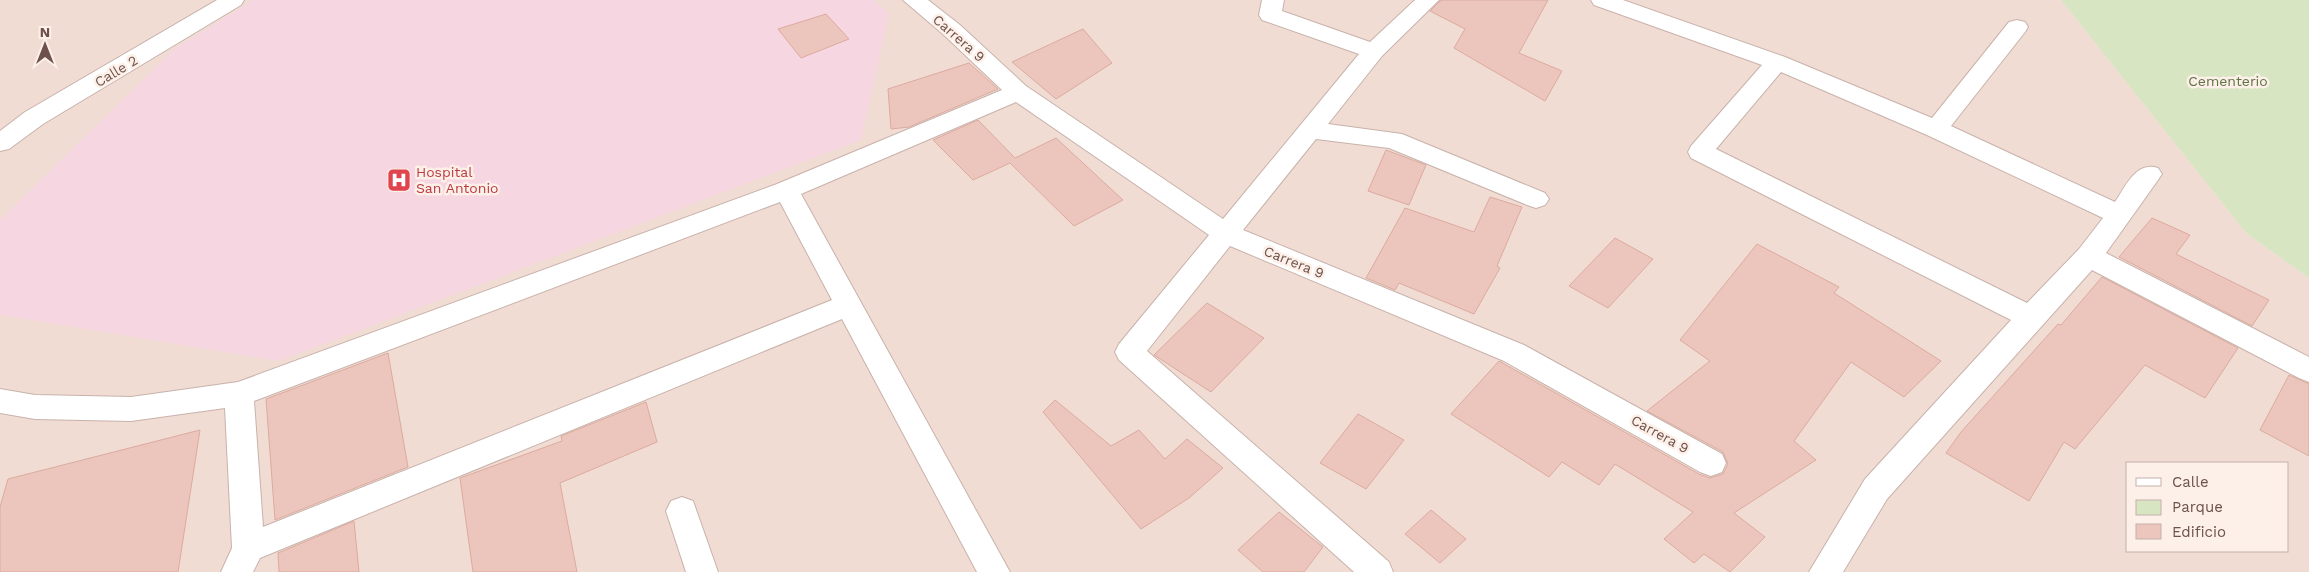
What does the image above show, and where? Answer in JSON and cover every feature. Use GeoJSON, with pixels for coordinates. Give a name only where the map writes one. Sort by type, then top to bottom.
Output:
{"type":"FeatureCollection","features":[{"type":"Feature","properties":{"kind":"street","name":"Calle 2"},"geometry":{"type":"LineString","coordinates":[[0,143],[34,118],[233,0]]}},
{"type":"Feature","properties":{"kind":"street","name":"Carrera 9"},"geometry":{"type":"LineString","coordinates":[[914,0],[952,30],[1018,92],[1226,234],[1514,353],[1712,463]]}},
{"type":"Feature","properties":{"kind":"street"},"geometry":{"type":"LineString","coordinates":[[1273,0],[1270,15],[1374,51]]}},
{"type":"Feature","properties":{"kind":"street"},"geometry":{"type":"LineString","coordinates":[[1377,572],[1129,352],[1374,51],[1428,0]]}},
{"type":"Feature","properties":{"kind":"street"},"geometry":{"type":"LineString","coordinates":[[1602,0],[1776,62],[1936,128],[2120,215]]}},
{"type":"Feature","properties":{"kind":"street"},"geometry":{"type":"LineString","coordinates":[[1936,128],[2017,27]]}},
{"type":"Feature","properties":{"kind":"street"},"geometry":{"type":"LineString","coordinates":[[1776,62],[1700,152],[2031,317]]}},
{"type":"Feature","properties":{"kind":"street"},"geometry":{"type":"LineString","coordinates":[[0,401],[35,407],[131,409],[239,394],[786,190],[1018,92]]}},
{"type":"Feature","properties":{"kind":"street"},"geometry":{"type":"LineString","coordinates":[[1308,130],[1393,140],[1536,199]]}},
{"type":"Feature","properties":{"kind":"street"},"geometry":{"type":"LineString","coordinates":[[1825,572],[1876,489],[2031,317],[2089,256],[2149,174]]}},
{"type":"Feature","properties":{"kind":"street"},"geometry":{"type":"LineString","coordinates":[[786,190],[994,572]]}},
{"type":"Feature","properties":{"kind":"street"},"geometry":{"type":"LineString","coordinates":[[2089,256],[2309,370]]}},
{"type":"Feature","properties":{"kind":"street"},"geometry":{"type":"LineString","coordinates":[[239,394],[242,560],[848,306]]}},
{"type":"Feature","properties":{"kind":"street"},"geometry":{"type":"LineString","coordinates":[[682,511],[702,572]]}},
{"type":"Feature","properties":{"kind":"shaded area"},"geometry":{"type":"Polygon","coordinates":[[[0,0],[2061,0],[2246,233],[2309,278],[2309,572],[0,572],[0,0]]]}},
{"type":"Feature","properties":{"kind":"shaded area","name":"Hospital San Antonio"},"geometry":{"type":"Polygon","coordinates":[[[253,0],[874,0],[889,14],[861,140],[279,361],[0,315],[0,220],[174,49],[253,0]]]}},
{"type":"Feature","properties":{"kind":"green space","name":"Cementerio"},"geometry":{"type":"Polygon","coordinates":[[[2061,0],[2309,0],[2309,278],[2246,233],[2061,0]]]}},
{"type":"Feature","properties":{"kind":"building"},"geometry":{"type":"Polygon","coordinates":[[[1441,0],[1548,0],[1519,53],[1562,71],[1545,101],[1454,48],[1465,29],[1430,11],[1441,0]]]}},
{"type":"Feature","properties":{"kind":"building"},"geometry":{"type":"Polygon","coordinates":[[[826,14],[849,39],[801,58],[778,29],[826,14]]]}},
{"type":"Feature","properties":{"kind":"building"},"geometry":{"type":"Polygon","coordinates":[[[1083,29],[1112,63],[1056,99],[1012,62],[1083,29]]]}},
{"type":"Feature","properties":{"kind":"building"},"geometry":{"type":"Polygon","coordinates":[[[969,63],[998,89],[909,127],[891,129],[888,89],[969,63]]]}},
{"type":"Feature","properties":{"kind":"building"},"geometry":{"type":"Polygon","coordinates":[[[978,120],[1015,158],[1056,138],[1123,200],[1074,226],[1010,163],[973,180],[933,140],[978,120]]]}},
{"type":"Feature","properties":{"kind":"building"},"geometry":{"type":"Polygon","coordinates":[[[1386,150],[1426,165],[1409,205],[1368,191],[1386,150]]]}},
{"type":"Feature","properties":{"kind":"building"},"geometry":{"type":"Polygon","coordinates":[[[1490,197],[1522,207],[1497,266],[1500,268],[1474,314],[1399,283],[1395,290],[1366,278],[1405,208],[1474,232],[1490,197]]]}},
{"type":"Feature","properties":{"kind":"building"},"geometry":{"type":"Polygon","coordinates":[[[2152,218],[2190,235],[2176,254],[2269,300],[2252,326],[2119,257],[2152,218]]]}},
{"type":"Feature","properties":{"kind":"building"},"geometry":{"type":"Polygon","coordinates":[[[1615,238],[1653,259],[1608,308],[1569,286],[1615,238]]]}},
{"type":"Feature","properties":{"kind":"building"},"geometry":{"type":"Polygon","coordinates":[[[1757,244],[1839,287],[1834,293],[1941,361],[1904,397],[1851,362],[1794,441],[1816,460],[1734,513],[1765,537],[1730,572],[1704,554],[1694,563],[1664,539],[1693,512],[1615,464],[1599,485],[1562,462],[1549,477],[1451,414],[1499,361],[1699,474],[1710,478],[1723,474],[1728,464],[1723,452],[1647,411],[1710,361],[1680,340],[1757,244]]]}},
{"type":"Feature","properties":{"kind":"building"},"geometry":{"type":"Polygon","coordinates":[[[2102,277],[2238,348],[2205,398],[2145,365],[2075,449],[2064,442],[2029,501],[1946,453],[1961,432],[2058,324],[2061,325],[2102,277]]]}},
{"type":"Feature","properties":{"kind":"building"},"geometry":{"type":"Polygon","coordinates":[[[1207,303],[1264,338],[1211,392],[1154,355],[1207,303]]]}},
{"type":"Feature","properties":{"kind":"building"},"geometry":{"type":"Polygon","coordinates":[[[388,353],[408,467],[275,520],[266,399],[388,353]]]}},
{"type":"Feature","properties":{"kind":"building"},"geometry":{"type":"Polygon","coordinates":[[[2289,375],[2309,384],[2309,456],[2260,430],[2289,375]]]}},
{"type":"Feature","properties":{"kind":"building"},"geometry":{"type":"Polygon","coordinates":[[[1055,400],[1111,446],[1139,430],[1165,459],[1187,439],[1223,468],[1189,498],[1141,529],[1043,412],[1055,400]]]}},
{"type":"Feature","properties":{"kind":"building"},"geometry":{"type":"Polygon","coordinates":[[[646,402],[657,442],[560,483],[577,572],[473,572],[460,478],[562,441],[561,436],[646,402]]]}},
{"type":"Feature","properties":{"kind":"building"},"geometry":{"type":"Polygon","coordinates":[[[1358,414],[1404,440],[1366,489],[1320,463],[1358,414]]]}},
{"type":"Feature","properties":{"kind":"building"},"geometry":{"type":"Polygon","coordinates":[[[200,430],[178,572],[0,572],[0,507],[8,479],[200,430]]]}},
{"type":"Feature","properties":{"kind":"building"},"geometry":{"type":"Polygon","coordinates":[[[1431,510],[1466,539],[1440,563],[1405,534],[1431,510]]]}},
{"type":"Feature","properties":{"kind":"building"},"geometry":{"type":"Polygon","coordinates":[[[1279,512],[1323,547],[1304,572],[1263,572],[1238,550],[1279,512]]]}},
{"type":"Feature","properties":{"kind":"building"},"geometry":{"type":"Polygon","coordinates":[[[354,521],[359,572],[279,572],[278,553],[354,521]]]}},
{"type":"Feature","properties":{"kind":"place","name":"Hospital San Antonio"},"geometry":{"type":"Point","coordinates":[399,180]}}]}
